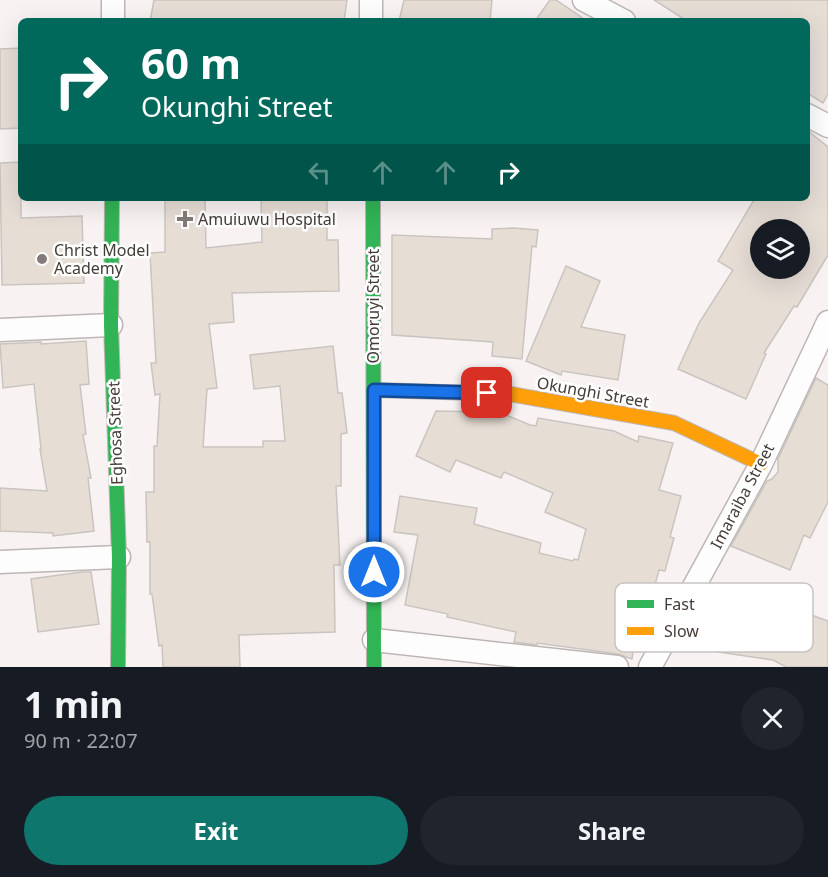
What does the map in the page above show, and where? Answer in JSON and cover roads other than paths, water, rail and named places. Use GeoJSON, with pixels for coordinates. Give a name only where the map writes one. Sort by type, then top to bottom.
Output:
{"type":"FeatureCollection","features":[{"type":"Feature","properties":{"kind":"street"},"geometry":{"type":"LineString","coordinates":[[113,0],[113,18]]}},
{"type":"Feature","properties":{"kind":"street"},"geometry":{"type":"LineString","coordinates":[[371,0],[371,18]]}},
{"type":"Feature","properties":{"kind":"street"},"geometry":{"type":"LineString","coordinates":[[584,0],[618,18]]}},
{"type":"Feature","properties":{"kind":"street"},"geometry":{"type":"LineString","coordinates":[[810,117],[828,126]]}},
{"type":"Feature","properties":{"kind":"street","name":"Eghosa Street"},"geometry":{"type":"LineString","coordinates":[[112,201],[111,325],[119,557],[118,667]]}},
{"type":"Feature","properties":{"kind":"street","name":"Omoruyi Street"},"geometry":{"type":"LineString","coordinates":[[373,201],[374,667]]}},
{"type":"Feature","properties":{"kind":"street","name":"Imaraiba Street"},"geometry":{"type":"LineString","coordinates":[[697,583],[761,464],[828,322]]}},
{"type":"Feature","properties":{"kind":"street"},"geometry":{"type":"LineString","coordinates":[[0,330],[111,325]]}},
{"type":"Feature","properties":{"kind":"street","name":"Okunghi Street"},"geometry":{"type":"LineString","coordinates":[[374,390],[510,394],[674,423],[761,464]]}},
{"type":"Feature","properties":{"kind":"street"},"geometry":{"type":"LineString","coordinates":[[0,562],[119,557]]}},
{"type":"Feature","properties":{"kind":"street"},"geometry":{"type":"LineString","coordinates":[[374,640],[617,667]]}},
{"type":"Feature","properties":{"kind":"street","name":"Imaraiba Street"},"geometry":{"type":"LineString","coordinates":[[651,667],[659,652]]}},
{"type":"Feature","properties":{"kind":"place","name":"Amuiuwu Hospital"},"geometry":{"type":"Point","coordinates":[185,219]}},
{"type":"Feature","properties":{"kind":"place","name":"Christ Model Academy"},"geometry":{"type":"Point","coordinates":[42,259]}}]}
